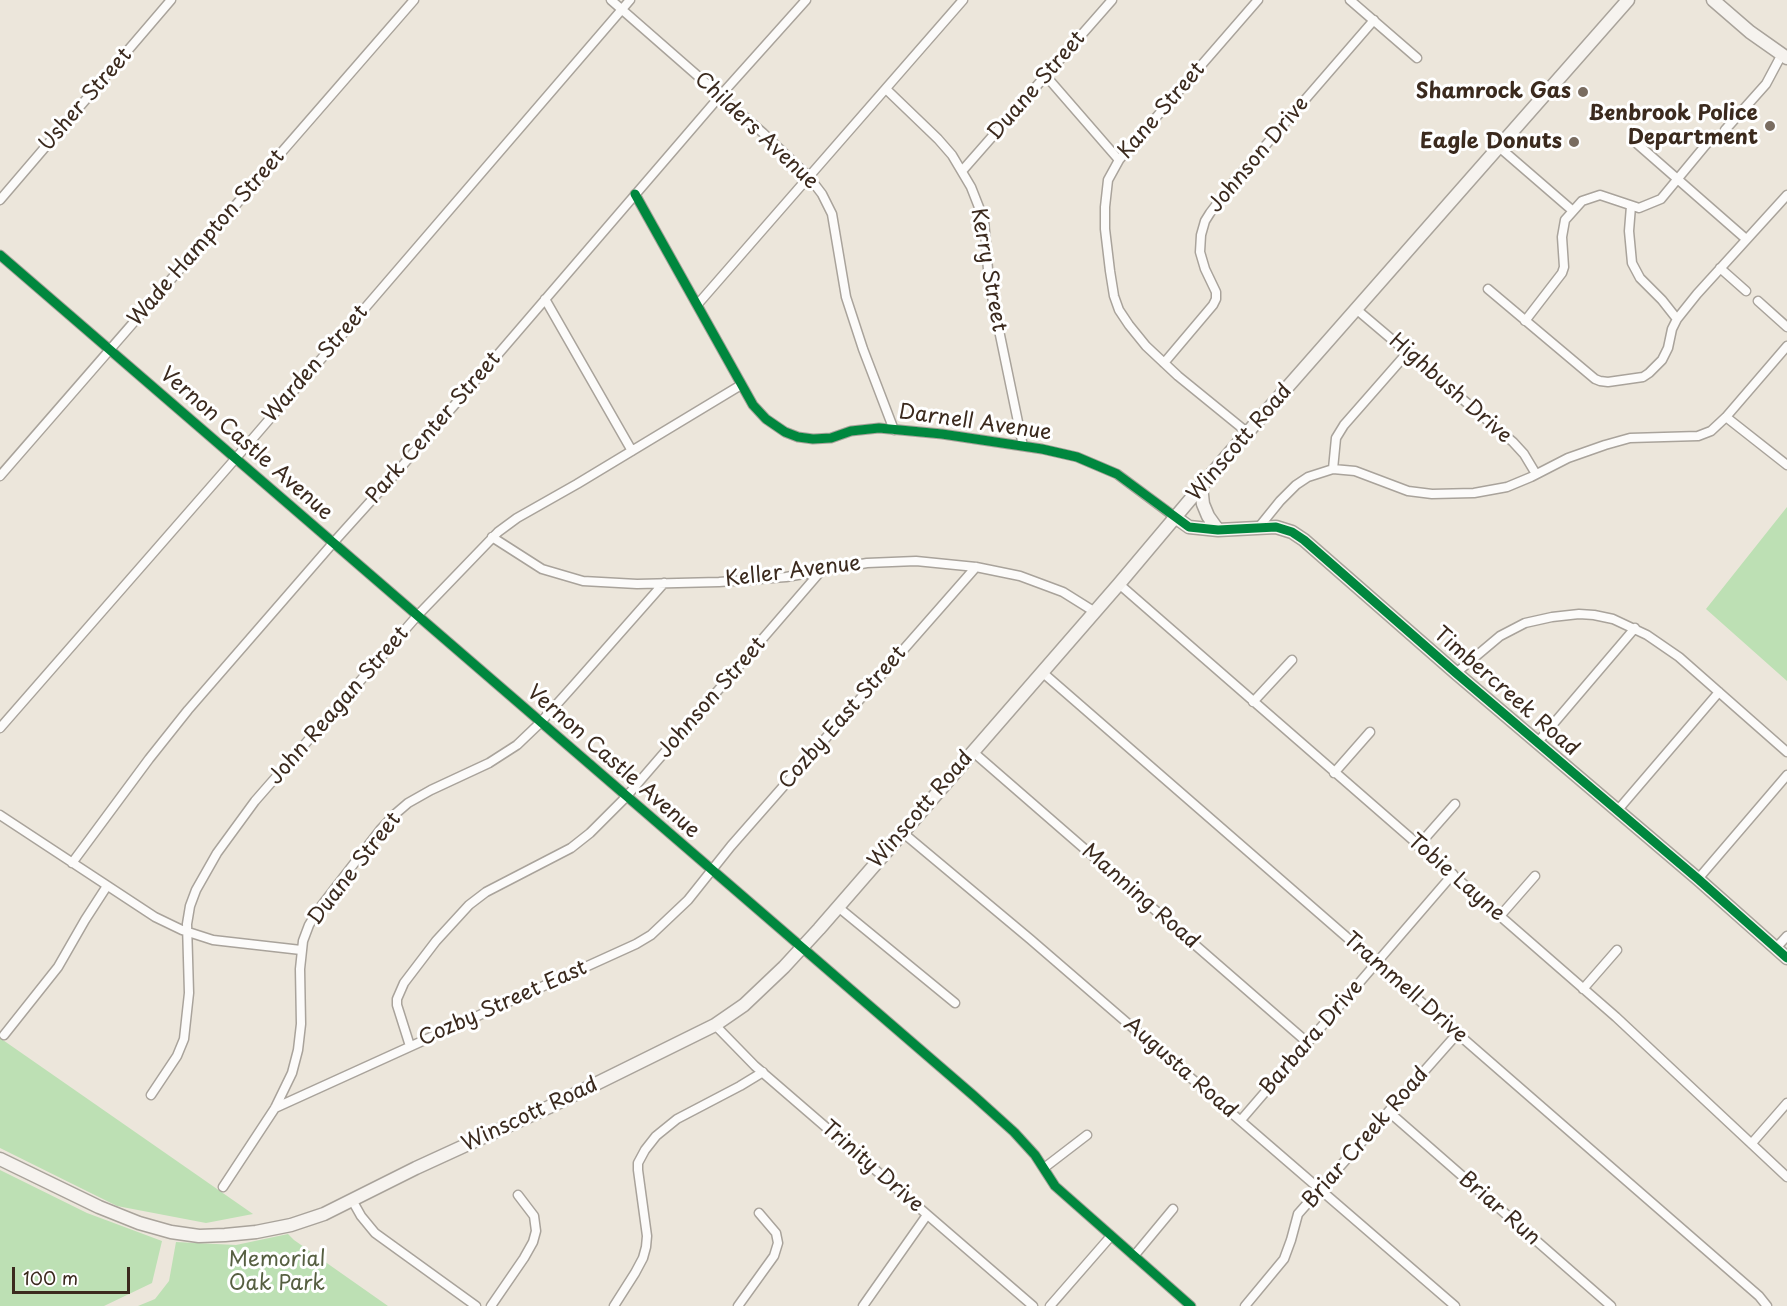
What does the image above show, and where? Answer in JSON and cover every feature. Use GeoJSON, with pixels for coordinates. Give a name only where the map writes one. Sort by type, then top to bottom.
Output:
{"type":"FeatureCollection","features":[{"type":"Feature","properties":{"kind":"main road","name":"Winscott Road"},"geometry":{"type":"LineString","coordinates":[[0,1159],[99,1207],[139,1223],[171,1232],[200,1236],[256,1232],[291,1225],[324,1214],[416,1168],[549,1107],[715,1024],[744,1005],[838,907],[1356,309],[1628,0]]}},
{"type":"Feature","properties":{"kind":"main road"},"geometry":{"type":"LineString","coordinates":[[1713,0],[1750,32],[1784,56]]}},
{"type":"Feature","properties":{"kind":"main road"},"geometry":{"type":"LineString","coordinates":[[1202,486],[1203,504],[1218,530]]}},
{"type":"Feature","properties":{"kind":"main road","name":"Timbercreek Road"},"geometry":{"type":"LineString","coordinates":[[1175,518],[1189,527],[1218,530],[1275,527],[1292,532],[1304,540],[1787,958]]}},
{"type":"Feature","properties":{"kind":"street","name":"Usher Street"},"geometry":{"type":"LineString","coordinates":[[0,200],[171,0]]}},
{"type":"Feature","properties":{"kind":"street","name":"Wade Hampton Street"},"geometry":{"type":"LineString","coordinates":[[0,476],[414,0]]}},
{"type":"Feature","properties":{"kind":"street","name":"Childers Avenue"},"geometry":{"type":"LineString","coordinates":[[611,0],[763,133],[809,177],[822,194],[832,214],[846,297],[894,430]]}},
{"type":"Feature","properties":{"kind":"street","name":"Warden Street"},"geometry":{"type":"LineString","coordinates":[[0,728],[630,0]]}},
{"type":"Feature","properties":{"kind":"street","name":"Park Center Street"},"geometry":{"type":"LineString","coordinates":[[72,863],[188,710],[396,473],[720,96],[806,0]]}},
{"type":"Feature","properties":{"kind":"street"},"geometry":{"type":"LineString","coordinates":[[697,305],[963,0]]}},
{"type":"Feature","properties":{"kind":"street","name":"Duane Street"},"geometry":{"type":"LineString","coordinates":[[962,171],[1112,0]]}},
{"type":"Feature","properties":{"kind":"street","name":"Kane Street"},"geometry":{"type":"LineString","coordinates":[[1248,433],[1178,376],[1146,346],[1119,310],[1110,271],[1105,207],[1108,180],[1119,160],[1258,0]]}},
{"type":"Feature","properties":{"kind":"street"},"geometry":{"type":"LineString","coordinates":[[1350,0],[1417,58]]}},
{"type":"Feature","properties":{"kind":"street","name":"Johnson Drive"},"geometry":{"type":"LineString","coordinates":[[1164,363],[1216,299],[1216,292],[1200,252],[1205,221],[1232,184],[1374,20]]}},
{"type":"Feature","properties":{"kind":"street"},"geometry":{"type":"LineString","coordinates":[[1725,130],[1766,84],[1784,56]]}},
{"type":"Feature","properties":{"kind":"street"},"geometry":{"type":"LineString","coordinates":[[1046,76],[1119,160]]}},
{"type":"Feature","properties":{"kind":"street","name":"Kerry Street"},"geometry":{"type":"LineString","coordinates":[[886,89],[938,139],[962,171],[984,220],[989,282],[1023,446]]}},
{"type":"Feature","properties":{"kind":"street"},"geometry":{"type":"LineString","coordinates":[[1634,141],[1746,239]]}},
{"type":"Feature","properties":{"kind":"street"},"geometry":{"type":"LineString","coordinates":[[1526,321],[1562,273],[1564,267],[1562,237],[1565,220],[1582,201],[1600,195],[1639,208],[1661,199],[1709,141]]}},
{"type":"Feature","properties":{"kind":"street"},"geometry":{"type":"LineString","coordinates":[[1499,147],[1573,211]]}},
{"type":"Feature","properties":{"kind":"street","name":"Darnell Avenue"},"geometry":{"type":"LineString","coordinates":[[636,194],[753,405],[766,419],[785,432],[813,439],[831,438],[851,431],[879,428],[942,434],[1077,457],[1117,474],[1175,518]]}},
{"type":"Feature","properties":{"kind":"street"},"geometry":{"type":"LineString","coordinates":[[1488,289],[1595,379],[1608,382],[1643,377],[1662,360],[1677,319],[1787,195]]}},
{"type":"Feature","properties":{"kind":"street"},"geometry":{"type":"LineString","coordinates":[[1631,206],[1629,231],[1632,263],[1640,278],[1677,319]]}},
{"type":"Feature","properties":{"kind":"street","name":"Vernon Castle Avenue"},"geometry":{"type":"LineString","coordinates":[[0,255],[1014,1132],[1035,1155],[1055,1186],[1191,1306]]}},
{"type":"Feature","properties":{"kind":"street"},"geometry":{"type":"LineString","coordinates":[[1720,268],[1746,291]]}},
{"type":"Feature","properties":{"kind":"street"},"geometry":{"type":"LineString","coordinates":[[544,299],[632,451]]}},
{"type":"Feature","properties":{"kind":"street"},"geometry":{"type":"LineString","coordinates":[[1758,301],[1787,327]]}},
{"type":"Feature","properties":{"kind":"street","name":"Highbush Drive"},"geometry":{"type":"LineString","coordinates":[[1356,309],[1513,442],[1524,454],[1536,474]]}},
{"type":"Feature","properties":{"kind":"street"},"geometry":{"type":"LineString","coordinates":[[1259,527],[1296,485],[1308,477],[1333,469],[1355,471],[1408,491],[1432,494],[1474,493],[1507,487],[1568,458],[1630,438],[1698,436],[1711,431],[1726,417],[1787,346]]}},
{"type":"Feature","properties":{"kind":"street"},"geometry":{"type":"LineString","coordinates":[[1333,469],[1336,438],[1344,425],[1408,352]]}},
{"type":"Feature","properties":{"kind":"street","name":"John Reagan Street"},"geometry":{"type":"LineString","coordinates":[[151,1095],[177,1056],[184,1039],[189,993],[187,932],[190,906],[196,890],[217,853],[255,801],[417,616],[492,537],[517,518],[741,385]]}},
{"type":"Feature","properties":{"kind":"street"},"geometry":{"type":"LineString","coordinates":[[1726,417],[1787,465]]}},
{"type":"Feature","properties":{"kind":"street","name":"Keller Avenue"},"geometry":{"type":"LineString","coordinates":[[492,537],[532,563],[569,578],[604,584],[719,582],[786,577],[867,563],[916,561],[976,567],[1020,576],[1062,592],[1095,612]]}},
{"type":"Feature","properties":{"kind":"street","name":"Cozby East Street"},"geometry":{"type":"LineString","coordinates":[[711,871],[976,567]]}},
{"type":"Feature","properties":{"kind":"street","name":"Johnson Street"},"geometry":{"type":"LineString","coordinates":[[410,1046],[397,999],[404,982],[436,941],[469,905],[486,892],[571,848],[590,833],[626,797],[821,571]]}},
{"type":"Feature","properties":{"kind":"street","name":"Duane Street"},"geometry":{"type":"LineString","coordinates":[[223,1187],[275,1108],[292,1073],[301,1024],[301,950],[309,926],[318,910],[394,815],[408,803],[489,763],[517,745],[540,723],[664,583]]}},
{"type":"Feature","properties":{"kind":"street","name":"Tobie Layne"},"geometry":{"type":"LineString","coordinates":[[1119,584],[1583,989],[1787,1177]]}},
{"type":"Feature","properties":{"kind":"street"},"geometry":{"type":"LineString","coordinates":[[1456,673],[1485,646],[1525,623],[1551,617],[1594,615],[1635,628],[1662,644],[1787,752]]}},
{"type":"Feature","properties":{"kind":"street"},"geometry":{"type":"LineString","coordinates":[[1537,743],[1635,628]]}},
{"type":"Feature","properties":{"kind":"street"},"geometry":{"type":"LineString","coordinates":[[1253,702],[1292,660]]}},
{"type":"Feature","properties":{"kind":"street","name":"Trammell Drive"},"geometry":{"type":"LineString","coordinates":[[1042,672],[1759,1296],[1767,1306]]}},
{"type":"Feature","properties":{"kind":"street"},"geometry":{"type":"LineString","coordinates":[[1617,811],[1719,692]]}},
{"type":"Feature","properties":{"kind":"street"},"geometry":{"type":"LineString","coordinates":[[1334,773],[1370,732]]}},
{"type":"Feature","properties":{"kind":"street","name":"Manning Road"},"geometry":{"type":"LineString","coordinates":[[972,751],[1308,1043]]}},
{"type":"Feature","properties":{"kind":"street"},"geometry":{"type":"LineString","coordinates":[[1698,879],[1787,775]]}},
{"type":"Feature","properties":{"kind":"street"},"geometry":{"type":"LineString","coordinates":[[1419,846],[1455,804]]}},
{"type":"Feature","properties":{"kind":"street"},"geometry":{"type":"LineString","coordinates":[[0,815],[155,917],[187,932],[213,940],[301,950]]}},
{"type":"Feature","properties":{"kind":"street","name":"Augusta Road"},"geometry":{"type":"LineString","coordinates":[[902,832],[1030,939],[1455,1306]]}},
{"type":"Feature","properties":{"kind":"street","name":"Cozby Street East"},"geometry":{"type":"LineString","coordinates":[[275,1108],[636,944],[664,924],[688,900],[711,871]]}},
{"type":"Feature","properties":{"kind":"street","name":"Barbara Drive"},"geometry":{"type":"LineString","coordinates":[[1241,1120],[1453,874]]}},
{"type":"Feature","properties":{"kind":"street"},"geometry":{"type":"LineString","coordinates":[[1500,916],[1536,876]]}},
{"type":"Feature","properties":{"kind":"street"},"geometry":{"type":"LineString","coordinates":[[4,1035],[58,967],[106,886]]}},
{"type":"Feature","properties":{"kind":"street"},"geometry":{"type":"LineString","coordinates":[[838,907],[955,1003]]}},
{"type":"Feature","properties":{"kind":"street"},"geometry":{"type":"LineString","coordinates":[[1776,948],[1787,936]]}},
{"type":"Feature","properties":{"kind":"street"},"geometry":{"type":"LineString","coordinates":[[1583,989],[1617,950]]}},
{"type":"Feature","properties":{"kind":"street","name":"Trinity Drive"},"geometry":{"type":"LineString","coordinates":[[715,1024],[763,1072],[1033,1306]]}},
{"type":"Feature","properties":{"kind":"street","name":"Briar Creek Road"},"geometry":{"type":"LineString","coordinates":[[1245,1306],[1284,1259],[1298,1214],[1457,1034]]}},
{"type":"Feature","properties":{"kind":"street"},"geometry":{"type":"LineString","coordinates":[[614,1306],[635,1274],[646,1247],[647,1236],[638,1170],[638,1164],[645,1150],[656,1136],[677,1119],[763,1072]]}},
{"type":"Feature","properties":{"kind":"street"},"geometry":{"type":"LineString","coordinates":[[1752,1143],[1787,1102]]}},
{"type":"Feature","properties":{"kind":"street","name":"Briar Run"},"geometry":{"type":"LineString","coordinates":[[1389,1112],[1611,1306]]}},
{"type":"Feature","properties":{"kind":"street"},"geometry":{"type":"LineString","coordinates":[[1044,1168],[1087,1135]]}},
{"type":"Feature","properties":{"kind":"street"},"geometry":{"type":"LineString","coordinates":[[491,1306],[524,1258],[536,1231],[534,1216],[518,1195]]}},
{"type":"Feature","properties":{"kind":"street"},"geometry":{"type":"LineString","coordinates":[[352,1200],[375,1233],[476,1306]]}},
{"type":"Feature","properties":{"kind":"street"},"geometry":{"type":"LineString","coordinates":[[1134,1256],[1173,1209]]}},
{"type":"Feature","properties":{"kind":"street"},"geometry":{"type":"LineString","coordinates":[[738,1306],[774,1256],[778,1243],[776,1233],[759,1213]]}},
{"type":"Feature","properties":{"kind":"street"},"geometry":{"type":"LineString","coordinates":[[863,1306],[927,1215]]}},
{"type":"Feature","properties":{"kind":"street"},"geometry":{"type":"LineString","coordinates":[[1050,1306],[1111,1236]]}},
{"type":"Feature","properties":{"kind":"green space"},"geometry":{"type":"Polygon","coordinates":[[[1787,507],[1787,681],[1706,609],[1787,507]]]}},
{"type":"Feature","properties":{"kind":"green space"},"geometry":{"type":"Polygon","coordinates":[[[0,1038],[253,1214],[206,1223],[117,1206],[0,1148],[0,1038]]]}},
{"type":"Feature","properties":{"kind":"green space"},"geometry":{"type":"Polygon","coordinates":[[[0,1170],[87,1213],[162,1241],[152,1283],[104,1306],[0,1306],[0,1170]]]}},
{"type":"Feature","properties":{"kind":"green space","name":"Memorial Oak Park"},"geometry":{"type":"Polygon","coordinates":[[[288,1234],[388,1306],[138,1306],[155,1299],[169,1281],[176,1242],[236,1245],[288,1234]]]}},
{"type":"Feature","properties":{"kind":"cycle path"},"geometry":{"type":"LineString","coordinates":[[635,194],[753,405],[766,419],[785,432],[813,439],[831,438],[851,431],[879,428],[942,434],[1042,449],[1077,457],[1117,474],[1189,527],[1218,530],[1276,527],[1292,532],[1698,879],[1787,958]]}},
{"type":"Feature","properties":{"kind":"cycle path"},"geometry":{"type":"LineString","coordinates":[[0,255],[974,1096],[1014,1132],[1035,1155],[1055,1186],[1191,1306]]}},
{"type":"Feature","properties":{"kind":"place","name":"Shamrock Gas"},"geometry":{"type":"Point","coordinates":[1583,92]}},
{"type":"Feature","properties":{"kind":"place","name":"Benbrook Police Department"},"geometry":{"type":"Point","coordinates":[1770,126]}},
{"type":"Feature","properties":{"kind":"place","name":"Eagle Donuts"},"geometry":{"type":"Point","coordinates":[1574,142]}}]}
